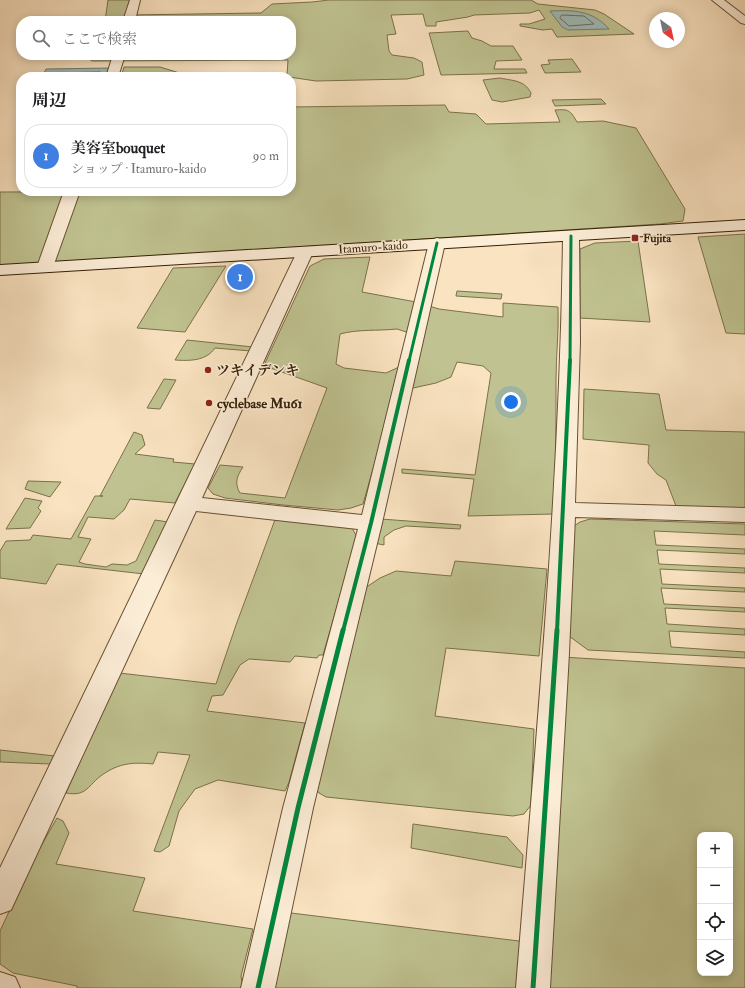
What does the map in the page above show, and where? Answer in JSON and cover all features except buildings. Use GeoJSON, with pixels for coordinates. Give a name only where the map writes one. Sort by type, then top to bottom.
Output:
{"type":"FeatureCollection","features":[{"type":"Feature","properties":{"kind":"street"},"geometry":{"type":"LineString","coordinates":[[130,16],[135,0]]}},
{"type":"Feature","properties":{"kind":"street"},"geometry":{"type":"LineString","coordinates":[[717,0],[745,21]]}},
{"type":"Feature","properties":{"kind":"street"},"geometry":{"type":"LineString","coordinates":[[114,72],[117,60]]}},
{"type":"Feature","properties":{"kind":"street"},"geometry":{"type":"LineString","coordinates":[[45,267],[70,196]]}},
{"type":"Feature","properties":{"kind":"street","name":"Itamuro-kaido"},"geometry":{"type":"LineString","coordinates":[[0,270],[745,225]]}},
{"type":"Feature","properties":{"kind":"street"},"geometry":{"type":"LineString","coordinates":[[533,988],[556,661],[564,510],[571,342],[571,236]]}},
{"type":"Feature","properties":{"kind":"street"},"geometry":{"type":"LineString","coordinates":[[258,988],[298,808],[371,523],[437,243]]}},
{"type":"Feature","properties":{"kind":"street"},"geometry":{"type":"LineString","coordinates":[[0,900],[305,252]]}},
{"type":"Feature","properties":{"kind":"street"},"geometry":{"type":"LineString","coordinates":[[188,503],[371,523]]}},
{"type":"Feature","properties":{"kind":"street"},"geometry":{"type":"LineString","coordinates":[[564,510],[745,515]]}},
{"type":"Feature","properties":{"kind":"green space"},"geometry":{"type":"Polygon","coordinates":[[[108,0],[132,0],[128,15],[261,13],[272,4],[329,0],[531,0],[538,4],[595,10],[604,14],[634,34],[557,37],[552,29],[543,30],[520,26],[520,24],[529,24],[545,19],[539,10],[530,13],[474,15],[436,22],[436,26],[426,26],[423,14],[391,15],[396,34],[387,35],[389,51],[392,55],[414,58],[422,62],[424,75],[407,79],[316,81],[296,78],[296,72],[287,72],[288,60],[296,60],[296,16],[106,16],[108,0]]]}},
{"type":"Feature","properties":{"kind":"green space"},"geometry":{"type":"Polygon","coordinates":[[[468,31],[472,38],[491,46],[513,46],[522,60],[496,61],[494,69],[525,69],[527,73],[441,75],[429,33],[468,31]]]}},
{"type":"Feature","properties":{"kind":"green space"},"geometry":{"type":"Polygon","coordinates":[[[572,59],[581,72],[545,73],[541,65],[550,64],[548,60],[572,59]]]}},
{"type":"Feature","properties":{"kind":"green space"},"geometry":{"type":"Polygon","coordinates":[[[91,60],[288,60],[92,61],[91,60]]]}},
{"type":"Feature","properties":{"kind":"green space"},"geometry":{"type":"Polygon","coordinates":[[[124,67],[160,67],[176,72],[122,72],[124,67]]]}},
{"type":"Feature","properties":{"kind":"green space"},"geometry":{"type":"Polygon","coordinates":[[[500,78],[522,83],[531,93],[530,97],[502,102],[492,100],[483,80],[500,78]]]}},
{"type":"Feature","properties":{"kind":"green space"},"geometry":{"type":"Polygon","coordinates":[[[601,99],[606,104],[555,106],[552,100],[601,99]]]}},
{"type":"Feature","properties":{"kind":"green space"},"geometry":{"type":"Polygon","coordinates":[[[445,105],[449,112],[476,114],[486,124],[560,122],[555,110],[566,110],[573,115],[577,122],[603,121],[636,128],[685,209],[683,221],[660,224],[0,266],[0,192],[16,192],[16,196],[296,196],[296,107],[445,105]]]}},
{"type":"Feature","properties":{"kind":"green space"},"geometry":{"type":"Polygon","coordinates":[[[745,234],[745,334],[726,333],[698,237],[745,234]]]}},
{"type":"Feature","properties":{"kind":"green space"},"geometry":{"type":"Polygon","coordinates":[[[638,241],[650,322],[580,318],[580,249],[595,243],[638,241]]]}},
{"type":"Feature","properties":{"kind":"green space"},"geometry":{"type":"Polygon","coordinates":[[[370,257],[362,292],[416,302],[439,309],[503,317],[503,303],[558,307],[554,514],[468,516],[474,479],[402,473],[402,469],[475,475],[491,373],[483,366],[457,362],[451,377],[436,383],[395,392],[363,504],[338,510],[225,498],[213,494],[208,488],[220,465],[243,467],[237,480],[237,486],[240,493],[285,498],[327,388],[265,366],[265,363],[310,266],[324,259],[370,257]],[[397,329],[347,332],[340,334],[336,364],[344,368],[386,373],[399,367],[409,333],[397,329]]]}},
{"type":"Feature","properties":{"kind":"green space"},"geometry":{"type":"Polygon","coordinates":[[[226,266],[185,332],[137,328],[173,268],[226,266]]]}},
{"type":"Feature","properties":{"kind":"green space"},"geometry":{"type":"Polygon","coordinates":[[[457,291],[502,294],[501,299],[456,296],[457,291]]]}},
{"type":"Feature","properties":{"kind":"green space"},"geometry":{"type":"Polygon","coordinates":[[[187,340],[253,347],[251,351],[215,348],[207,356],[202,358],[192,360],[175,360],[187,340]]]}},
{"type":"Feature","properties":{"kind":"green space"},"geometry":{"type":"Polygon","coordinates":[[[164,379],[176,380],[160,409],[147,408],[164,379]]]}},
{"type":"Feature","properties":{"kind":"green space"},"geometry":{"type":"Polygon","coordinates":[[[584,389],[659,394],[666,430],[745,432],[745,514],[676,506],[666,480],[657,474],[648,463],[649,445],[583,439],[584,389]]]}},
{"type":"Feature","properties":{"kind":"green space"},"geometry":{"type":"Polygon","coordinates":[[[134,432],[142,435],[145,445],[135,454],[174,459],[173,462],[195,464],[175,503],[130,499],[124,510],[114,519],[88,517],[78,537],[91,539],[79,562],[106,567],[112,564],[127,565],[136,561],[155,520],[168,522],[144,574],[57,564],[46,584],[0,578],[0,551],[6,541],[30,540],[33,535],[71,539],[95,496],[100,496],[134,432]]]}},
{"type":"Feature","properties":{"kind":"green space"},"geometry":{"type":"Polygon","coordinates":[[[28,481],[61,482],[50,497],[25,489],[28,481]]]}},
{"type":"Feature","properties":{"kind":"green space"},"geometry":{"type":"Polygon","coordinates":[[[25,498],[42,501],[38,508],[41,511],[30,528],[6,529],[25,498]]]}},
{"type":"Feature","properties":{"kind":"green space"},"geometry":{"type":"Polygon","coordinates":[[[276,517],[342,524],[352,528],[357,537],[323,655],[319,655],[317,658],[295,656],[290,662],[249,659],[240,665],[223,695],[212,696],[207,711],[305,723],[289,782],[285,791],[218,780],[195,789],[179,811],[169,846],[160,852],[154,851],[190,755],[158,752],[153,764],[133,763],[114,768],[102,775],[83,792],[73,794],[66,793],[119,673],[216,684],[276,517]]]}},
{"type":"Feature","properties":{"kind":"green space"},"geometry":{"type":"Polygon","coordinates":[[[381,519],[461,525],[460,529],[406,526],[394,530],[384,537],[384,545],[374,543],[381,519]]]}},
{"type":"Feature","properties":{"kind":"green space"},"geometry":{"type":"Polygon","coordinates":[[[590,519],[745,524],[745,535],[654,531],[656,545],[745,549],[745,554],[657,550],[659,564],[745,568],[745,573],[660,569],[662,584],[745,588],[745,592],[661,588],[664,604],[745,608],[745,612],[665,608],[667,624],[745,629],[745,635],[669,631],[671,647],[745,652],[745,658],[588,650],[569,636],[574,526],[580,522],[590,519]]]}},
{"type":"Feature","properties":{"kind":"green space"},"geometry":{"type":"Polygon","coordinates":[[[455,561],[547,569],[539,656],[446,648],[435,716],[534,729],[531,805],[524,814],[513,816],[326,797],[319,793],[315,787],[359,592],[380,578],[396,571],[451,576],[455,561]]]}},
{"type":"Feature","properties":{"kind":"green space"},"geometry":{"type":"Polygon","coordinates":[[[562,657],[745,668],[745,988],[544,988],[562,657]]]}},
{"type":"Feature","properties":{"kind":"green space"},"geometry":{"type":"Polygon","coordinates":[[[0,750],[55,756],[50,764],[0,762],[0,750]]]}},
{"type":"Feature","properties":{"kind":"green space"},"geometry":{"type":"Polygon","coordinates":[[[57,818],[63,821],[69,833],[56,864],[145,878],[133,911],[253,929],[241,976],[243,988],[77,988],[77,986],[13,973],[0,964],[0,931],[33,860],[57,818]]]}},
{"type":"Feature","properties":{"kind":"green space"},"geometry":{"type":"Polygon","coordinates":[[[413,824],[507,837],[523,855],[522,868],[411,848],[413,824]]]}},
{"type":"Feature","properties":{"kind":"green space"},"geometry":{"type":"Polygon","coordinates":[[[283,912],[527,942],[524,988],[267,988],[283,912]]]}},
{"type":"Feature","properties":{"kind":"water"},"geometry":{"type":"Polygon","coordinates":[[[550,11],[582,12],[596,18],[609,29],[568,30],[562,27],[550,11]]]}},
{"type":"Feature","properties":{"kind":"water"},"geometry":{"type":"Polygon","coordinates":[[[109,68],[107,72],[44,72],[46,69],[109,68]]]}},
{"type":"Feature","properties":{"kind":"cycle path"},"geometry":{"type":"LineString","coordinates":[[533,988],[556,653],[564,510],[571,342],[571,236]]}},
{"type":"Feature","properties":{"kind":"cycle path"},"geometry":{"type":"LineString","coordinates":[[258,988],[298,808],[371,523],[437,243]]}},
{"type":"Feature","properties":{"kind":"place","name":"Fujita"},"geometry":{"type":"Point","coordinates":[635,238]}},
{"type":"Feature","properties":{"kind":"place","name":"美容室bouquet"},"geometry":{"type":"Point","coordinates":[240,277]}},
{"type":"Feature","properties":{"kind":"place","name":"ツキイデンキ"},"geometry":{"type":"Point","coordinates":[208,370]}},
{"type":"Feature","properties":{"kind":"place","name":"cyclebase Mu61"},"geometry":{"type":"Point","coordinates":[209,403]}}]}
